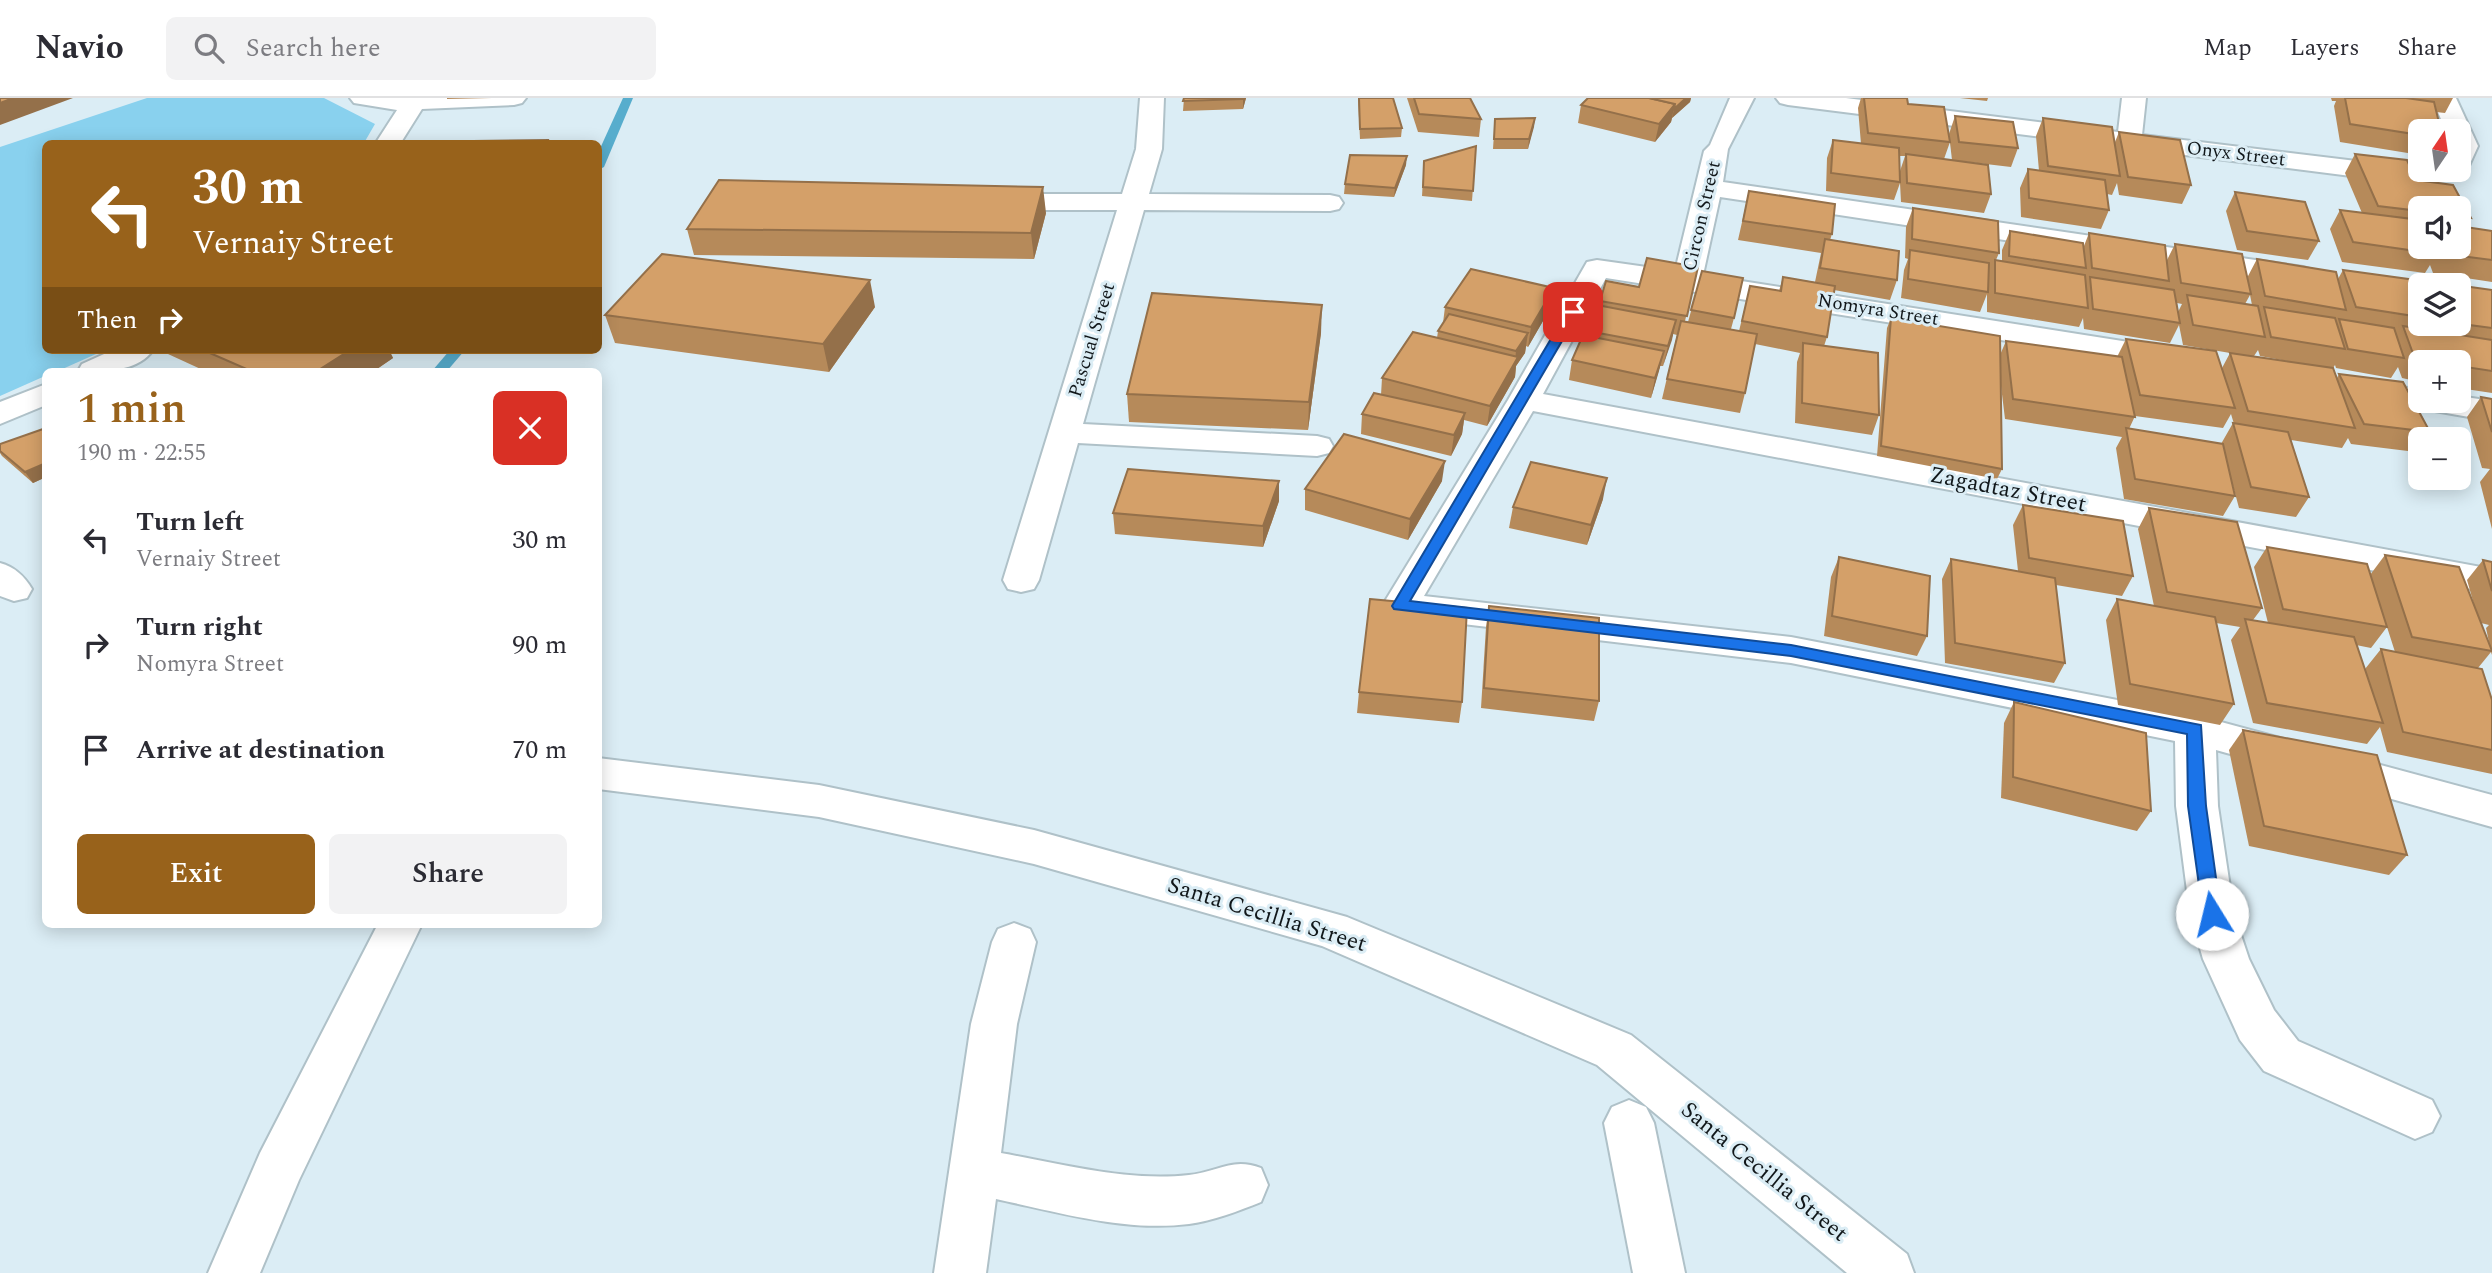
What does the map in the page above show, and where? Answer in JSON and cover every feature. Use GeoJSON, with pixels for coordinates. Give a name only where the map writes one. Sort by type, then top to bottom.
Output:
{"type":"FeatureCollection","features":[{"type":"Feature","properties":{"kind":"street"},"geometry":{"type":"LineString","coordinates":[[362,98],[382,102],[514,98]]}},
{"type":"Feature","properties":{"kind":"street","name":"Pascual Street"},"geometry":{"type":"LineString","coordinates":[[1021,580],[1149,149],[1152,98]]}},
{"type":"Feature","properties":{"kind":"street","name":"Circon Street"},"geometry":{"type":"LineString","coordinates":[[1687,281],[1707,187],[1719,147],[1742,98]]}},
{"type":"Feature","properties":{"kind":"street","name":"Onyx Street"},"geometry":{"type":"LineString","coordinates":[[1788,98],[2408,175]]}},
{"type":"Feature","properties":{"kind":"street"},"geometry":{"type":"LineString","coordinates":[[2129,141],[2134,98]]}},
{"type":"Feature","properties":{"kind":"street"},"geometry":{"type":"LineString","coordinates":[[2444,98],[2453,119]]}},
{"type":"Feature","properties":{"kind":"street"},"geometry":{"type":"LineString","coordinates":[[390,140],[416,100]]}},
{"type":"Feature","properties":{"kind":"street"},"geometry":{"type":"LineString","coordinates":[[1707,187],[2324,279]]}},
{"type":"Feature","properties":{"kind":"street"},"geometry":{"type":"LineString","coordinates":[[968,202],[1330,203]]}},
{"type":"Feature","properties":{"kind":"street","name":"Nomyra Street"},"geometry":{"type":"LineString","coordinates":[[2195,730],[1791,650],[1400,606],[1524,400],[1597,268],[2200,363]]}},
{"type":"Feature","properties":{"kind":"street"},"geometry":{"type":"LineString","coordinates":[[99,368],[129,354]]}},
{"type":"Feature","properties":{"kind":"street"},"geometry":{"type":"LineString","coordinates":[[2338,386],[2408,398]]}},
{"type":"Feature","properties":{"kind":"street"},"geometry":{"type":"LineString","coordinates":[[0,414],[42,395]]}},
{"type":"Feature","properties":{"kind":"street","name":"Zagadtaz Street"},"geometry":{"type":"LineString","coordinates":[[1524,400],[2492,581]]}},
{"type":"Feature","properties":{"kind":"street"},"geometry":{"type":"LineString","coordinates":[[2471,408],[2492,411]]}},
{"type":"Feature","properties":{"kind":"street"},"geometry":{"type":"LineString","coordinates":[[1064,433],[1317,446]]}},
{"type":"Feature","properties":{"kind":"street"},"geometry":{"type":"LineString","coordinates":[[2415,1116],[2281,1056],[2257,1025],[2226,960],[2212,914],[2199,832],[2195,730],[2492,811]]}},
{"type":"Feature","properties":{"kind":"street","name":"Santa Cecillia Street"},"geometry":{"type":"LineString","coordinates":[[602,774],[819,802],[1021,844],[1331,930],[1516,1006],[1614,1050],[1888,1273]]}},
{"type":"Feature","properties":{"kind":"street"},"geometry":{"type":"LineString","coordinates":[[234,1273],[278,1170],[398,928]]}},
{"type":"Feature","properties":{"kind":"street"},"geometry":{"type":"LineString","coordinates":[[960,1273],[994,1024],[1014,942]]}},
{"type":"Feature","properties":{"kind":"street"},"geometry":{"type":"LineString","coordinates":[[1629,1123],[1659,1273]]}},
{"type":"Feature","properties":{"kind":"street"},"geometry":{"type":"LineString","coordinates":[[972,1171],[1142,1199],[1185,1200],[1242,1185]]}},
{"type":"Feature","properties":{"kind":"shaded area"},"geometry":{"type":"Polygon","coordinates":[[[147,98],[324,98],[375,124],[366,140],[42,140],[42,354],[96,354],[65,368],[42,368],[42,377],[0,396],[0,147],[147,98]]]}},
{"type":"Feature","properties":{"kind":"building"},"geometry":{"type":"Polygon","coordinates":[[[0,98],[13,98],[0,103],[0,98]]]}},
{"type":"Feature","properties":{"kind":"building"},"geometry":{"type":"Polygon","coordinates":[[[1184,98],[1244,98],[1183,101],[1184,98]]]}},
{"type":"Feature","properties":{"kind":"building"},"geometry":{"type":"Polygon","coordinates":[[[1359,98],[1393,98],[1402,128],[1360,129],[1359,98]]]}},
{"type":"Feature","properties":{"kind":"building"},"geometry":{"type":"Polygon","coordinates":[[[1414,98],[1470,98],[1481,119],[1419,114],[1414,98]]]}},
{"type":"Feature","properties":{"kind":"building"},"geometry":{"type":"Polygon","coordinates":[[[1588,98],[1649,98],[1675,104],[1659,124],[1581,105],[1588,98]]]}},
{"type":"Feature","properties":{"kind":"building"},"geometry":{"type":"Polygon","coordinates":[[[1649,98],[1686,98],[1674,109],[1675,104],[1649,98]]]}},
{"type":"Feature","properties":{"kind":"building"},"geometry":{"type":"Polygon","coordinates":[[[1864,98],[1907,98],[1908,104],[1944,107],[1950,142],[1868,133],[1864,98]]]}},
{"type":"Feature","properties":{"kind":"building"},"geometry":{"type":"Polygon","coordinates":[[[2345,98],[2406,98],[2434,102],[2438,119],[2408,119],[2408,133],[2350,124],[2345,98]]]}},
{"type":"Feature","properties":{"kind":"building"},"geometry":{"type":"Polygon","coordinates":[[[1955,116],[2013,122],[2018,148],[1959,142],[1955,116]]]}},
{"type":"Feature","properties":{"kind":"building"},"geometry":{"type":"Polygon","coordinates":[[[1535,118],[1529,139],[1494,139],[1495,119],[1535,118]]]}},
{"type":"Feature","properties":{"kind":"building"},"geometry":{"type":"Polygon","coordinates":[[[2043,118],[2112,127],[2120,176],[2048,166],[2043,118]]]}},
{"type":"Feature","properties":{"kind":"building"},"geometry":{"type":"Polygon","coordinates":[[[2119,132],[2180,140],[2191,185],[2128,177],[2119,132]]]}},
{"type":"Feature","properties":{"kind":"building"},"geometry":{"type":"Polygon","coordinates":[[[1833,140],[1899,148],[1900,182],[1831,173],[1833,140]]]}},
{"type":"Feature","properties":{"kind":"building"},"geometry":{"type":"Polygon","coordinates":[[[1476,146],[1473,191],[1423,187],[1424,161],[1476,146]]]}},
{"type":"Feature","properties":{"kind":"building"},"geometry":{"type":"Polygon","coordinates":[[[1906,154],[1988,165],[1991,194],[1907,183],[1906,154]]]}},
{"type":"Feature","properties":{"kind":"building"},"geometry":{"type":"Polygon","coordinates":[[[2355,154],[2407,160],[2408,182],[2453,185],[2459,196],[2408,196],[2408,210],[2378,206],[2355,154]]]}},
{"type":"Feature","properties":{"kind":"building"},"geometry":{"type":"Polygon","coordinates":[[[1350,155],[1407,156],[1395,188],[1345,184],[1350,155]]]}},
{"type":"Feature","properties":{"kind":"building"},"geometry":{"type":"Polygon","coordinates":[[[2028,169],[2105,180],[2109,210],[2029,198],[2028,169]]]}},
{"type":"Feature","properties":{"kind":"building"},"geometry":{"type":"Polygon","coordinates":[[[719,180],[1043,187],[1031,233],[687,229],[719,180]]]}},
{"type":"Feature","properties":{"kind":"building"},"geometry":{"type":"Polygon","coordinates":[[[1749,191],[1835,204],[1832,234],[1743,221],[1749,191]]]}},
{"type":"Feature","properties":{"kind":"building"},"geometry":{"type":"Polygon","coordinates":[[[2235,192],[2305,202],[2319,241],[2247,231],[2235,192]]]}},
{"type":"Feature","properties":{"kind":"building"},"geometry":{"type":"Polygon","coordinates":[[[1913,208],[1998,221],[1999,253],[1912,239],[1913,208]]]}},
{"type":"Feature","properties":{"kind":"building"},"geometry":{"type":"Polygon","coordinates":[[[2340,210],[2408,218],[2408,250],[2353,242],[2340,210]]]}},
{"type":"Feature","properties":{"kind":"building"},"geometry":{"type":"Polygon","coordinates":[[[2471,228],[2492,231],[2492,260],[2471,257],[2471,228]]]}},
{"type":"Feature","properties":{"kind":"building"},"geometry":{"type":"Polygon","coordinates":[[[2010,231],[2083,243],[2086,268],[2009,256],[2010,231]]]}},
{"type":"Feature","properties":{"kind":"building"},"geometry":{"type":"Polygon","coordinates":[[[2089,233],[2165,245],[2169,281],[2092,268],[2089,233]]]}},
{"type":"Feature","properties":{"kind":"building"},"geometry":{"type":"Polygon","coordinates":[[[1825,239],[1899,251],[1897,280],[1820,268],[1825,239]]]}},
{"type":"Feature","properties":{"kind":"building"},"geometry":{"type":"Polygon","coordinates":[[[2175,244],[2242,254],[2251,294],[2181,283],[2175,244]]]}},
{"type":"Feature","properties":{"kind":"building"},"geometry":{"type":"Polygon","coordinates":[[[1910,250],[1989,263],[1988,292],[1908,279],[1910,250]]]}},
{"type":"Feature","properties":{"kind":"building"},"geometry":{"type":"Polygon","coordinates":[[[662,254],[870,280],[823,344],[605,315],[662,254]]]}},
{"type":"Feature","properties":{"kind":"building"},"geometry":{"type":"Polygon","coordinates":[[[1647,258],[1698,267],[1687,316],[1600,301],[1606,281],[1639,287],[1647,258]]]}},
{"type":"Feature","properties":{"kind":"building"},"geometry":{"type":"Polygon","coordinates":[[[2257,259],[2336,272],[2346,310],[2265,296],[2257,259]]]}},
{"type":"Feature","properties":{"kind":"building"},"geometry":{"type":"Polygon","coordinates":[[[1995,260],[2085,275],[2088,308],[1995,293],[1995,260]]]}},
{"type":"Feature","properties":{"kind":"building"},"geometry":{"type":"Polygon","coordinates":[[[1471,269],[1554,288],[1531,327],[1445,307],[1471,269]]]}},
{"type":"Feature","properties":{"kind":"building"},"geometry":{"type":"Polygon","coordinates":[[[2343,270],[2408,279],[2408,315],[2356,307],[2343,270]]]}},
{"type":"Feature","properties":{"kind":"building"},"geometry":{"type":"Polygon","coordinates":[[[1702,271],[1743,278],[1734,318],[1691,310],[1702,271]]]}},
{"type":"Feature","properties":{"kind":"building"},"geometry":{"type":"Polygon","coordinates":[[[1783,277],[1835,286],[1827,337],[1742,321],[1750,286],[1781,291],[1783,277]]]}},
{"type":"Feature","properties":{"kind":"building"},"geometry":{"type":"Polygon","coordinates":[[[2090,277],[2174,290],[2180,323],[2093,309],[2090,277]]]}},
{"type":"Feature","properties":{"kind":"building"},"geometry":{"type":"Polygon","coordinates":[[[2471,287],[2492,290],[2492,328],[2471,325],[2471,287]]]}},
{"type":"Feature","properties":{"kind":"building"},"geometry":{"type":"Polygon","coordinates":[[[1152,293],[1322,305],[1309,402],[1127,394],[1152,293]]]}},
{"type":"Feature","properties":{"kind":"building"},"geometry":{"type":"Polygon","coordinates":[[[2187,295],[2258,306],[2265,337],[2193,325],[2187,295]]]}},
{"type":"Feature","properties":{"kind":"building"},"geometry":{"type":"Polygon","coordinates":[[[1597,305],[1676,320],[1668,346],[1588,331],[1597,305]]]}},
{"type":"Feature","properties":{"kind":"building"},"geometry":{"type":"Polygon","coordinates":[[[2264,307],[2335,318],[2345,349],[2271,337],[2264,307]]]}},
{"type":"Feature","properties":{"kind":"building"},"geometry":{"type":"Polygon","coordinates":[[[1449,314],[1528,333],[1516,351],[1438,331],[1449,314]]]}},
{"type":"Feature","properties":{"kind":"building"},"geometry":{"type":"Polygon","coordinates":[[[1891,318],[2000,336],[2002,469],[1881,446],[1891,318]]]}},
{"type":"Feature","properties":{"kind":"building"},"geometry":{"type":"Polygon","coordinates":[[[2339,319],[2394,328],[2404,358],[2348,349],[2339,319]]]}},
{"type":"Feature","properties":{"kind":"building"},"geometry":{"type":"Polygon","coordinates":[[[1681,321],[1757,334],[1745,393],[1667,379],[1681,321]]]}},
{"type":"Feature","properties":{"kind":"building"},"geometry":{"type":"Polygon","coordinates":[[[2403,326],[2408,327],[2408,336],[2467,336],[2492,340],[2492,371],[2471,368],[2471,350],[2412,350],[2403,326]]]}},
{"type":"Feature","properties":{"kind":"building"},"geometry":{"type":"Polygon","coordinates":[[[1413,332],[1518,357],[1490,406],[1382,378],[1413,332]]]}},
{"type":"Feature","properties":{"kind":"building"},"geometry":{"type":"Polygon","coordinates":[[[1583,335],[1664,351],[1655,378],[1572,360],[1583,335]]]}},
{"type":"Feature","properties":{"kind":"building"},"geometry":{"type":"Polygon","coordinates":[[[2126,339],[2216,351],[2235,408],[2140,395],[2126,339]]]}},
{"type":"Feature","properties":{"kind":"building"},"geometry":{"type":"Polygon","coordinates":[[[2006,341],[2122,357],[2135,417],[2013,399],[2006,341]]]}},
{"type":"Feature","properties":{"kind":"building"},"geometry":{"type":"Polygon","coordinates":[[[1803,343],[1878,353],[1879,415],[1802,403],[1803,343]]]}},
{"type":"Feature","properties":{"kind":"building"},"geometry":{"type":"Polygon","coordinates":[[[2230,353],[2333,368],[2355,428],[2248,411],[2230,353]]]}},
{"type":"Feature","properties":{"kind":"building"},"geometry":{"type":"Polygon","coordinates":[[[212,354],[344,354],[322,368],[244,368],[212,354]]]}},
{"type":"Feature","properties":{"kind":"building"},"geometry":{"type":"Polygon","coordinates":[[[2339,374],[2403,382],[2408,391],[2408,413],[2420,413],[2427,427],[2408,427],[2408,429],[2364,424],[2339,374]]]}},
{"type":"Feature","properties":{"kind":"building"},"geometry":{"type":"Polygon","coordinates":[[[1374,393],[1465,413],[1454,435],[1362,414],[1374,393]]]}},
{"type":"Feature","properties":{"kind":"building"},"geometry":{"type":"Polygon","coordinates":[[[2481,397],[2492,399],[2492,432],[2481,397]]]}},
{"type":"Feature","properties":{"kind":"building"},"geometry":{"type":"Polygon","coordinates":[[[2233,423],[2288,432],[2309,497],[2251,487],[2233,423]]]}},
{"type":"Feature","properties":{"kind":"building"},"geometry":{"type":"Polygon","coordinates":[[[2126,428],[2223,444],[2235,496],[2135,479],[2126,428]]]}},
{"type":"Feature","properties":{"kind":"building"},"geometry":{"type":"Polygon","coordinates":[[[42,429],[42,465],[25,472],[0,451],[0,444],[42,429]]]}},
{"type":"Feature","properties":{"kind":"building"},"geometry":{"type":"Polygon","coordinates":[[[1344,434],[1445,461],[1410,519],[1305,489],[1344,434]]]}},
{"type":"Feature","properties":{"kind":"building"},"geometry":{"type":"Polygon","coordinates":[[[1531,462],[1607,478],[1591,525],[1513,507],[1531,462]]]}},
{"type":"Feature","properties":{"kind":"building"},"geometry":{"type":"Polygon","coordinates":[[[1128,469],[1279,481],[1263,526],[1113,513],[1128,469]]]}},
{"type":"Feature","properties":{"kind":"building"},"geometry":{"type":"Polygon","coordinates":[[[2023,505],[2123,521],[2133,576],[2029,558],[2023,505]]]}},
{"type":"Feature","properties":{"kind":"building"},"geometry":{"type":"Polygon","coordinates":[[[2149,508],[2237,522],[2262,608],[2167,592],[2149,508]]]}},
{"type":"Feature","properties":{"kind":"building"},"geometry":{"type":"Polygon","coordinates":[[[2267,547],[2367,564],[2387,627],[2283,609],[2267,547]]]}},
{"type":"Feature","properties":{"kind":"building"},"geometry":{"type":"Polygon","coordinates":[[[2385,555],[2459,567],[2492,651],[2412,637],[2385,555]]]}},
{"type":"Feature","properties":{"kind":"building"},"geometry":{"type":"Polygon","coordinates":[[[1839,557],[1930,576],[1927,636],[1832,616],[1839,557]]]}},
{"type":"Feature","properties":{"kind":"building"},"geometry":{"type":"Polygon","coordinates":[[[1951,559],[2055,578],[2065,663],[1955,643],[1951,559]]]}},
{"type":"Feature","properties":{"kind":"building"},"geometry":{"type":"Polygon","coordinates":[[[2483,560],[2492,562],[2492,591],[2483,560]]]}},
{"type":"Feature","properties":{"kind":"building"},"geometry":{"type":"Polygon","coordinates":[[[1370,599],[1467,608],[1462,702],[1359,692],[1370,599]]]}},
{"type":"Feature","properties":{"kind":"building"},"geometry":{"type":"Polygon","coordinates":[[[2117,599],[2215,617],[2234,704],[2130,684],[2117,599]]]}},
{"type":"Feature","properties":{"kind":"building"},"geometry":{"type":"Polygon","coordinates":[[[1489,606],[1599,618],[1599,701],[1484,688],[1489,606]]]}},
{"type":"Feature","properties":{"kind":"building"},"geometry":{"type":"Polygon","coordinates":[[[2245,619],[2354,637],[2383,723],[2267,703],[2245,619]]]}},
{"type":"Feature","properties":{"kind":"building"},"geometry":{"type":"Polygon","coordinates":[[[2381,649],[2482,669],[2492,700],[2492,750],[2403,732],[2381,649]]]}},
{"type":"Feature","properties":{"kind":"building"},"geometry":{"type":"Polygon","coordinates":[[[2014,702],[2146,733],[2151,811],[2013,777],[2014,702]]]}},
{"type":"Feature","properties":{"kind":"building"},"geometry":{"type":"Polygon","coordinates":[[[2243,730],[2377,755],[2407,855],[2264,826],[2243,730]]]}},
{"type":"Feature","properties":{"kind":"waterway"},"geometry":{"type":"LineString","coordinates":[[602,158],[628,98]]}},
{"type":"Feature","properties":{"kind":"waterway"},"geometry":{"type":"LineString","coordinates":[[442,368],[454,354]]}},
{"type":"Feature","properties":{"kind":"route"},"geometry":{"type":"LineString","coordinates":[[1573,312],[1524,400],[1400,606],[1791,650],[2195,730],[2200,844],[2212,914]]}}]}
